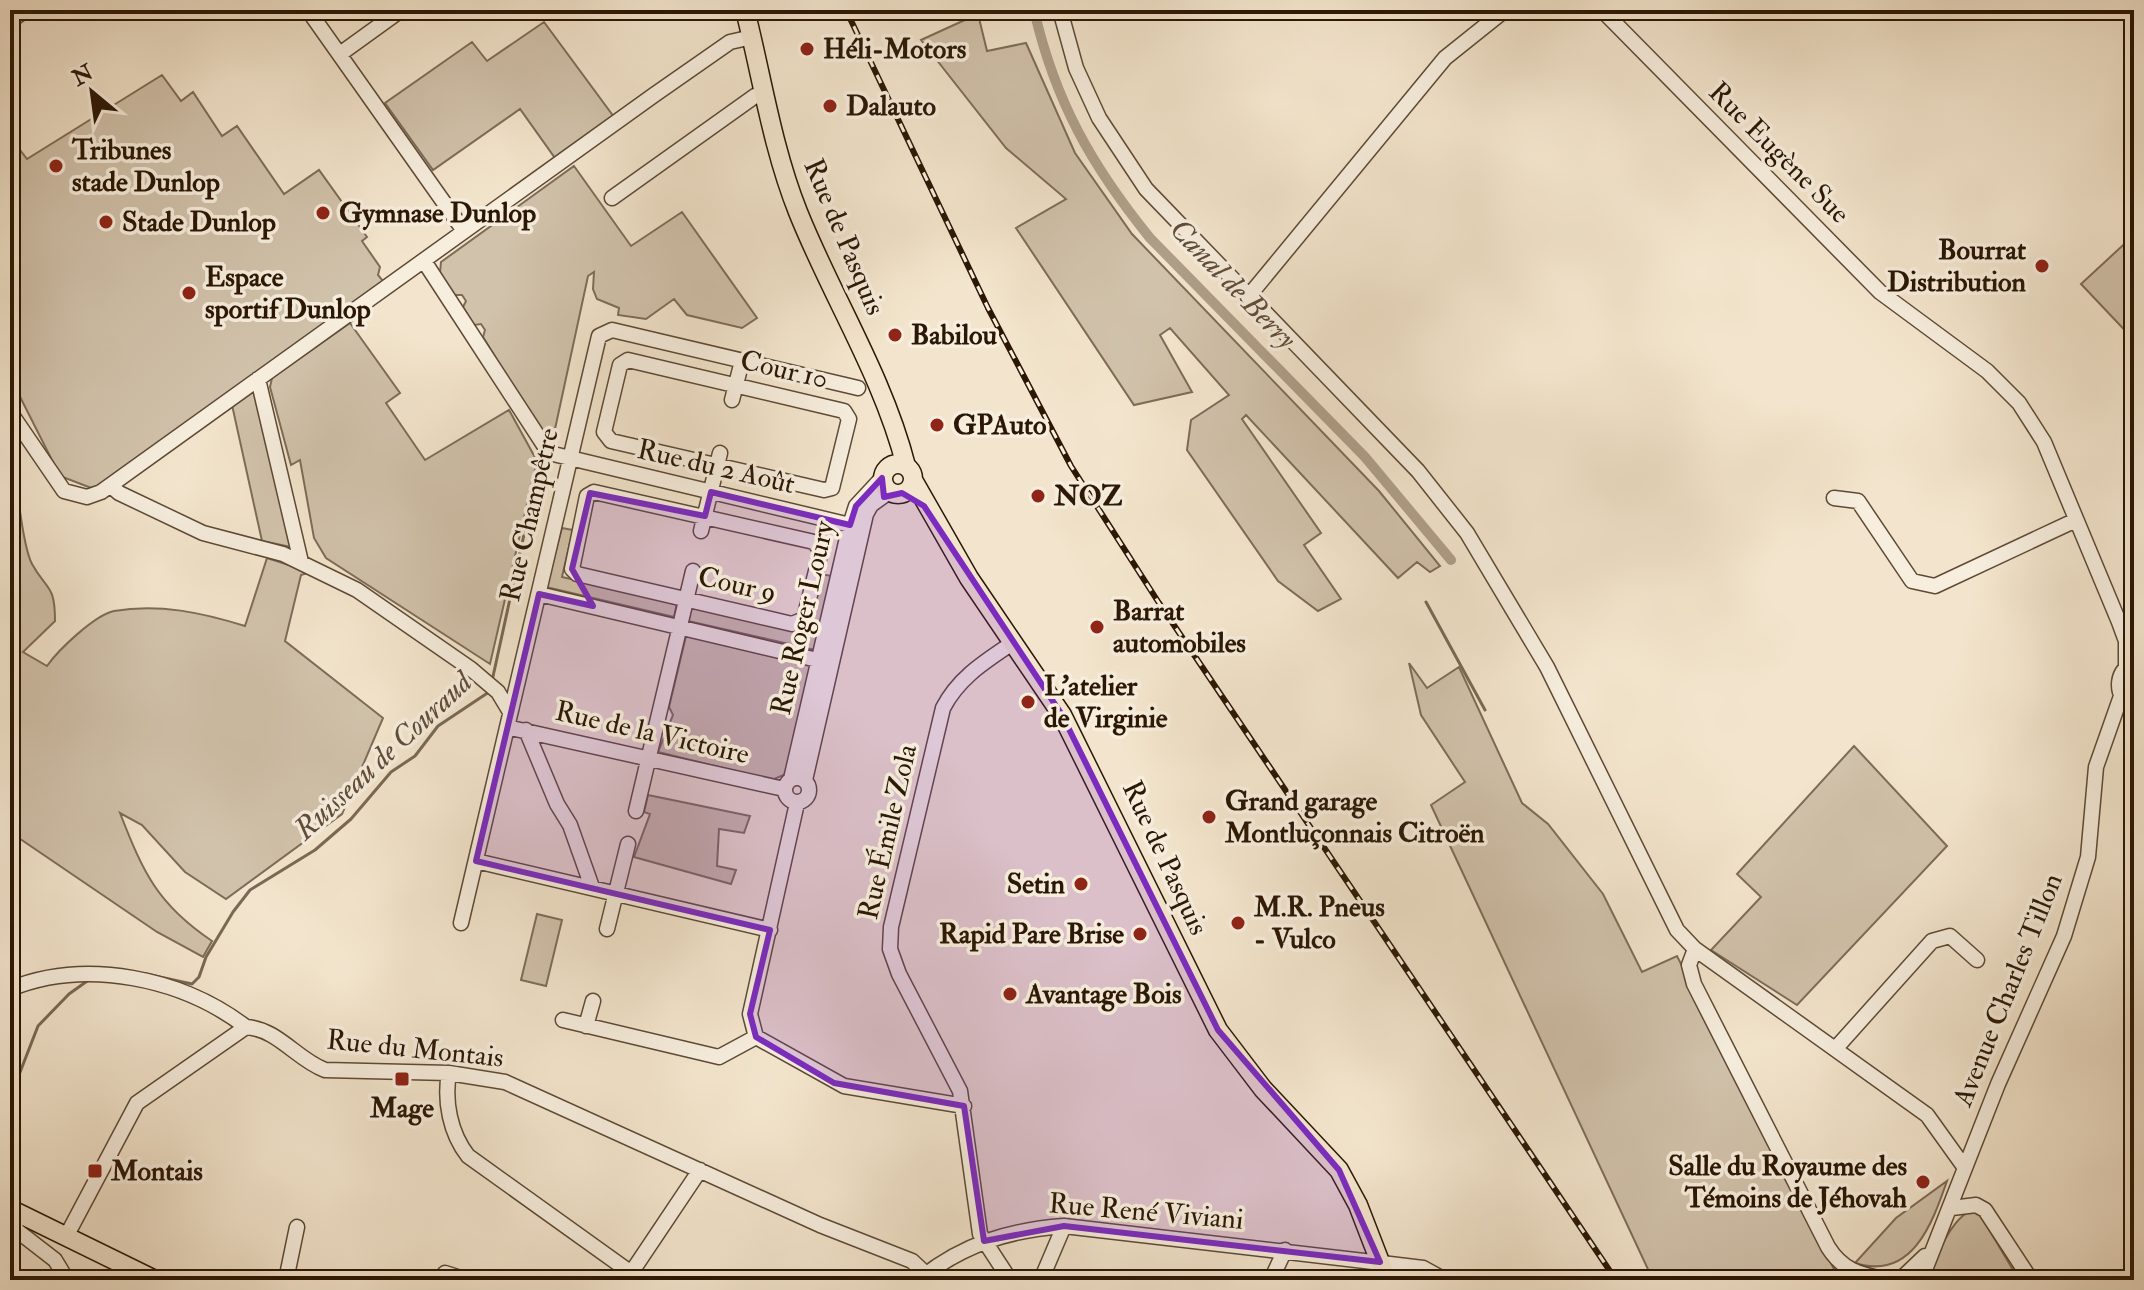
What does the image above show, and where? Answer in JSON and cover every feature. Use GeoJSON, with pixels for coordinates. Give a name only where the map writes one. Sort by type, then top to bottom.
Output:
{"type":"FeatureCollection","features":[{"type":"Feature","properties":{"kind":"main road","name":"Rue de Pasquis"},"geometry":{"type":"LineString","coordinates":[[745,10],[798,212],[898,433],[897,479],[938,521],[969,578],[1062,715],[1093,770],[1218,1030],[1263,1089],[1339,1170],[1358,1205],[1384,1271]]}},
{"type":"Feature","properties":{"kind":"main road"},"geometry":{"type":"LineString","coordinates":[[14,1211],[155,1280]]}},
{"type":"Feature","properties":{"kind":"street"},"geometry":{"type":"LineString","coordinates":[[10,21],[26,10]]}},
{"type":"Feature","properties":{"kind":"street"},"geometry":{"type":"LineString","coordinates":[[308,10],[464,231]]}},
{"type":"Feature","properties":{"kind":"street"},"geometry":{"type":"LineString","coordinates":[[340,54],[401,10]]}},
{"type":"Feature","properties":{"kind":"street"},"geometry":{"type":"LineString","coordinates":[[1060,10],[1076,68],[1112,142],[1146,189],[1418,471],[1482,554],[1547,667],[1668,916],[1695,949],[1927,1115],[1965,1168]]}},
{"type":"Feature","properties":{"kind":"street"},"geometry":{"type":"LineString","coordinates":[[1248,297],[1445,58],[1505,10]]}},
{"type":"Feature","properties":{"kind":"street","name":"Rue Eugène Sue"},"geometry":{"type":"LineString","coordinates":[[1602,10],[1880,292],[2005,386],[2034,422],[2130,644],[2130,664],[2118,683],[2121,696]]}},
{"type":"Feature","properties":{"kind":"street"},"geometry":{"type":"LineString","coordinates":[[10,412],[64,491],[87,497],[111,486],[730,42],[752,37]]}},
{"type":"Feature","properties":{"kind":"street"},"geometry":{"type":"LineString","coordinates":[[612,198],[755,96],[765,93]]}},
{"type":"Feature","properties":{"kind":"street","name":"Rue du 2 Août"},"geometry":{"type":"LineString","coordinates":[[424,261],[543,449],[570,459],[850,525]]}},
{"type":"Feature","properties":{"kind":"street","name":"Rue Champêtre"},"geometry":{"type":"LineString","coordinates":[[461,923],[599,336],[604,331],[612,330],[742,361]]}},
{"type":"Feature","properties":{"kind":"street","name":"Cour 10"},"geometry":{"type":"LineString","coordinates":[[628,360],[734,393],[844,411],[849,419],[829,491],[719,459],[606,438],[604,432],[620,365],[628,360]]}},
{"type":"Feature","properties":{"kind":"street"},"geometry":{"type":"LineString","coordinates":[[734,393],[742,361],[858,388]]}},
{"type":"Feature","properties":{"kind":"street"},"geometry":{"type":"LineString","coordinates":[[258,379],[301,562]]}},
{"type":"Feature","properties":{"kind":"street"},"geometry":{"type":"LineString","coordinates":[[703,524],[719,459]]}},
{"type":"Feature","properties":{"kind":"street","name":"Rue Roger Loury"},"geometry":{"type":"LineString","coordinates":[[825,662],[856,506],[897,479]]}},
{"type":"Feature","properties":{"kind":"street","name":"Rue Roger Loury"},"geometry":{"type":"LineString","coordinates":[[756,1037],[750,1014],[797,803],[808,796],[809,788],[794,783],[866,514],[897,479]]}},
{"type":"Feature","properties":{"kind":"street"},"geometry":{"type":"LineString","coordinates":[[111,486],[119,493],[203,533],[301,562],[357,590],[444,649],[491,688],[509,720]]}},
{"type":"Feature","properties":{"kind":"street","name":"Cour 9"},"geometry":{"type":"LineString","coordinates":[[594,492],[703,524],[819,545],[821,551],[804,619],[792,624],[574,572],[587,496],[594,492]]}},
{"type":"Feature","properties":{"kind":"street"},"geometry":{"type":"LineString","coordinates":[[1834,498],[1858,501],[1912,581],[1923,586],[1935,586],[2076,520]]}},
{"type":"Feature","properties":{"kind":"street"},"geometry":{"type":"LineString","coordinates":[[636,811],[693,571]]}},
{"type":"Feature","properties":{"kind":"street"},"geometry":{"type":"LineString","coordinates":[[539,594],[825,662]]}},
{"type":"Feature","properties":{"kind":"street","name":"Rue Émile Zola"},"geometry":{"type":"LineString","coordinates":[[984,1241],[980,1234],[964,1106],[955,1078],[899,974],[890,949],[891,927],[943,708],[952,690],[968,673],[1014,642]]}},
{"type":"Feature","properties":{"kind":"street"},"geometry":{"type":"LineString","coordinates":[[2121,696],[2134,708]]}},
{"type":"Feature","properties":{"kind":"street","name":"Avenue Charles Tillon"},"geometry":{"type":"LineString","coordinates":[[1921,1280],[2069,921],[2088,857],[2092,792],[2121,696]]}},
{"type":"Feature","properties":{"kind":"street","name":"Avenue Charles Tillon"},"geometry":{"type":"LineString","coordinates":[[2105,742],[2134,708]]}},
{"type":"Feature","properties":{"kind":"street","name":"Rue de la Victoire"},"geometry":{"type":"LineString","coordinates":[[509,720],[526,730],[647,759],[794,783]]}},
{"type":"Feature","properties":{"kind":"street"},"geometry":{"type":"LineString","coordinates":[[526,730],[557,804],[570,825],[592,887]]}},
{"type":"Feature","properties":{"kind":"street"},"geometry":{"type":"LineString","coordinates":[[794,783],[787,798],[797,803]]}},
{"type":"Feature","properties":{"kind":"street"},"geometry":{"type":"LineString","coordinates":[[607,929],[628,844]]}},
{"type":"Feature","properties":{"kind":"street"},"geometry":{"type":"LineString","coordinates":[[476,861],[770,930]]}},
{"type":"Feature","properties":{"kind":"street"},"geometry":{"type":"LineString","coordinates":[[1836,1048],[1932,941],[1950,936],[1977,960]]}},
{"type":"Feature","properties":{"kind":"street"},"geometry":{"type":"LineString","coordinates":[[1695,949],[1689,965],[1694,984],[1827,1245],[1841,1265],[1867,1278],[1907,1278]]}},
{"type":"Feature","properties":{"kind":"street","name":"Rue du Montais"},"geometry":{"type":"LineString","coordinates":[[10,989],[60,976],[140,980],[183,991],[246,1027],[272,1034],[311,1065],[325,1070],[449,1073],[505,1082],[820,1225],[912,1261],[923,1277]]}},
{"type":"Feature","properties":{"kind":"street"},"geometry":{"type":"LineString","coordinates":[[586,1026],[593,1001]]}},
{"type":"Feature","properties":{"kind":"street"},"geometry":{"type":"LineString","coordinates":[[563,1020],[719,1057],[756,1037],[834,1083],[964,1106]]}},
{"type":"Feature","properties":{"kind":"street"},"geometry":{"type":"LineString","coordinates":[[67,1235],[137,1103],[246,1027]]}},
{"type":"Feature","properties":{"kind":"street"},"geometry":{"type":"LineString","coordinates":[[449,1073],[447,1100],[453,1127],[468,1156],[633,1278],[700,1170]]}},
{"type":"Feature","properties":{"kind":"street"},"geometry":{"type":"LineString","coordinates":[[1952,1208],[1976,1205],[1985,1210],[2031,1280]]}},
{"type":"Feature","properties":{"kind":"street"},"geometry":{"type":"LineString","coordinates":[[14,1211],[15,1229],[55,1260],[67,1280]]}},
{"type":"Feature","properties":{"kind":"street"},"geometry":{"type":"LineString","coordinates":[[1041,1280],[1064,1226]]}},
{"type":"Feature","properties":{"kind":"street","name":"Rue René Viviani"},"geometry":{"type":"LineString","coordinates":[[923,1277],[984,1241],[1021,1229],[1064,1226],[1285,1250],[1384,1271],[1423,1268],[1445,1280]]}},
{"type":"Feature","properties":{"kind":"street"},"geometry":{"type":"LineString","coordinates":[[286,1280],[297,1227]]}},
{"type":"Feature","properties":{"kind":"street"},"geometry":{"type":"LineString","coordinates":[[984,1241],[1010,1280]]}},
{"type":"Feature","properties":{"kind":"street"},"geometry":{"type":"LineString","coordinates":[[1271,1280],[1285,1250]]}},
{"type":"Feature","properties":{"kind":"street","name":"Avenue Charles Tillon"},"geometry":{"type":"LineString","coordinates":[[1907,1278],[1931,1250]]}},
{"type":"Feature","properties":{"kind":"street"},"geometry":{"type":"LineString","coordinates":[[445,1273],[467,1280]]}},
{"type":"Feature","properties":{"kind":"highlighted area"},"geometry":{"type":"Polygon","coordinates":[[[882,478],[884,497],[902,493],[924,506],[1062,715],[1218,1030],[1339,1170],[1380,1262],[1064,1226],[984,1241],[964,1106],[834,1083],[756,1037],[750,1014],[770,930],[476,861],[539,594],[593,606],[572,569],[590,493],[705,516],[711,492],[850,525],[856,506],[882,478]]]}},
{"type":"Feature","properties":{"kind":"shaded area"},"geometry":{"type":"Polygon","coordinates":[[[978,14],[987,51],[1026,43],[1075,153],[1132,234],[1379,491],[1440,566],[1430,572],[1417,562],[1398,578],[1246,415],[1242,419],[1321,533],[1304,545],[1341,599],[1318,611],[1278,581],[1187,450],[1191,420],[1229,395],[1170,328],[1160,335],[1192,392],[1134,405],[1016,228],[1066,199],[1006,148],[921,40],[978,14]]]}},
{"type":"Feature","properties":{"kind":"shaded area"},"geometry":{"type":"Polygon","coordinates":[[[544,22],[614,117],[555,158],[520,109],[433,170],[385,103],[472,42],[487,61],[544,22]]]}},
{"type":"Feature","properties":{"kind":"shaded area","name":"Espace sportif Dunlop"},"geometry":{"type":"Polygon","coordinates":[[[162,75],[181,101],[193,92],[222,136],[237,126],[284,194],[319,170],[367,237],[362,241],[380,267],[378,275],[383,281],[94,489],[60,476],[10,377],[10,137],[27,159],[162,75]]]}},
{"type":"Feature","properties":{"kind":"shaded area"},"geometry":{"type":"Polygon","coordinates":[[[574,166],[631,246],[682,212],[757,318],[742,328],[687,315],[674,299],[646,319],[618,315],[619,308],[597,299],[593,289],[594,272],[588,276],[552,443],[547,442],[483,337],[485,330],[481,324],[474,325],[463,307],[466,301],[462,295],[454,295],[440,273],[441,262],[574,166]]]}},
{"type":"Feature","properties":{"kind":"shaded area"},"geometry":{"type":"Polygon","coordinates":[[[2134,235],[2134,340],[2081,284],[2134,235]]]}},
{"type":"Feature","properties":{"kind":"shaded area"},"geometry":{"type":"Polygon","coordinates":[[[350,323],[400,393],[386,403],[425,460],[509,410],[537,461],[490,664],[326,558],[314,538],[300,460],[291,465],[270,387],[272,378],[350,323]]]}},
{"type":"Feature","properties":{"kind":"shaded area"},"geometry":{"type":"Polygon","coordinates":[[[256,389],[291,547],[262,541],[232,405],[256,389]]]}},
{"type":"Feature","properties":{"kind":"shaded area"},"geometry":{"type":"Polygon","coordinates":[[[10,466],[14,470],[29,556],[52,594],[55,609],[55,621],[23,652],[47,666],[68,642],[97,619],[114,611],[131,609],[181,611],[245,626],[267,558],[311,572],[301,575],[285,641],[383,718],[342,814],[226,899],[185,872],[142,825],[120,813],[136,853],[154,885],[178,914],[212,941],[203,957],[157,932],[10,832],[10,466]]]}},
{"type":"Feature","properties":{"kind":"shaded area"},"geometry":{"type":"Polygon","coordinates":[[[562,528],[573,530],[562,577],[677,603],[674,617],[546,587],[562,528]]]}},
{"type":"Feature","properties":{"kind":"shaded area"},"geometry":{"type":"Polygon","coordinates":[[[820,574],[832,576],[815,650],[688,621],[691,607],[804,632],[820,574]]]}},
{"type":"Feature","properties":{"kind":"shaded area"},"geometry":{"type":"Polygon","coordinates":[[[686,636],[813,666],[786,774],[772,780],[658,752],[673,715],[669,707],[686,636]]]}},
{"type":"Feature","properties":{"kind":"shaded area"},"geometry":{"type":"Polygon","coordinates":[[[1409,663],[1427,688],[1459,667],[1522,803],[1548,824],[1603,894],[1642,972],[1677,956],[1834,1269],[1849,1280],[1653,1280],[1431,805],[1465,782],[1421,715],[1409,663]]]}},
{"type":"Feature","properties":{"kind":"shaded area"},"geometry":{"type":"Polygon","coordinates":[[[1854,746],[1947,846],[1797,1005],[1711,950],[1761,897],[1737,874],[1854,746]]]}},
{"type":"Feature","properties":{"kind":"shaded area"},"geometry":{"type":"Polygon","coordinates":[[[648,795],[750,816],[744,833],[719,829],[717,866],[736,870],[731,884],[634,857],[650,814],[644,812],[648,795]]]}},
{"type":"Feature","properties":{"kind":"shaded area"},"geometry":{"type":"Polygon","coordinates":[[[537,914],[562,920],[546,986],[521,980],[537,914]]]}},
{"type":"Feature","properties":{"kind":"shaded area"},"geometry":{"type":"Polygon","coordinates":[[[1947,1181],[1926,1231],[1905,1256],[1891,1264],[1875,1266],[1855,1263],[1896,1218],[1947,1181]]]}},
{"type":"Feature","properties":{"kind":"shaded area"},"geometry":{"type":"Polygon","coordinates":[[[1973,1210],[1981,1216],[2019,1280],[1927,1280],[1951,1230],[1965,1214],[1973,1210]]]}},
{"type":"Feature","properties":{"kind":"waterway","name":"Canal de Berry"},"geometry":{"type":"LineString","coordinates":[[1034,10],[1064,103],[1093,158],[1129,211],[1150,238],[1365,457],[1451,560]]}},
{"type":"Feature","properties":{"kind":"waterway","name":"Ruisseau de Couraud"},"geometry":{"type":"LineString","coordinates":[[492,681],[539,466]]}},
{"type":"Feature","properties":{"kind":"waterway"},"geometry":{"type":"LineString","coordinates":[[1426,602],[1485,710]]}},
{"type":"Feature","properties":{"kind":"waterway","name":"Ruisseau de Couraud"},"geometry":{"type":"LineString","coordinates":[[146,974],[192,984],[199,977],[206,957],[233,912],[250,890],[315,850],[351,819],[391,772],[415,756],[438,726],[489,692]]}},
{"type":"Feature","properties":{"kind":"waterway","name":"Ruisseau de Couraud"},"geometry":{"type":"LineString","coordinates":[[102,968],[123,970]]}},
{"type":"Feature","properties":{"kind":"waterway","name":"Ruisseau de Couraud"},"geometry":{"type":"LineString","coordinates":[[10,1098],[38,1026],[69,994],[90,979]]}},
{"type":"Feature","properties":{"kind":"railway"},"geometry":{"type":"LineString","coordinates":[[846,10],[988,308],[1071,466],[1159,603],[1616,1280]]}},
{"type":"Feature","properties":{"kind":"place","name":"Héli-Motors"},"geometry":{"type":"Point","coordinates":[807,49]}},
{"type":"Feature","properties":{"kind":"place","name":"Dalauto"},"geometry":{"type":"Point","coordinates":[830,106]}},
{"type":"Feature","properties":{"kind":"place","name":"Tribunes stade Dunlop"},"geometry":{"type":"Point","coordinates":[56,166]}},
{"type":"Feature","properties":{"kind":"place","name":"Gymnase Dunlop"},"geometry":{"type":"Point","coordinates":[323,213]}},
{"type":"Feature","properties":{"kind":"place","name":"Stade Dunlop"},"geometry":{"type":"Point","coordinates":[106,222]}},
{"type":"Feature","properties":{"kind":"place","name":"Bourrat Distribution"},"geometry":{"type":"Point","coordinates":[2042,266]}},
{"type":"Feature","properties":{"kind":"place","name":"Espace sportif Dunlop"},"geometry":{"type":"Point","coordinates":[189,293]}},
{"type":"Feature","properties":{"kind":"place","name":"Babilou"},"geometry":{"type":"Point","coordinates":[895,335]}},
{"type":"Feature","properties":{"kind":"place","name":"GPAuto"},"geometry":{"type":"Point","coordinates":[937,425]}},
{"type":"Feature","properties":{"kind":"place","name":"NOZ"},"geometry":{"type":"Point","coordinates":[1038,496]}},
{"type":"Feature","properties":{"kind":"place","name":"Barrat automobiles"},"geometry":{"type":"Point","coordinates":[1097,627]}},
{"type":"Feature","properties":{"kind":"place","name":"L'atelier de Virginie"},"geometry":{"type":"Point","coordinates":[1028,702]}},
{"type":"Feature","properties":{"kind":"place","name":"Grand garage Montluçonnais Citroën"},"geometry":{"type":"Point","coordinates":[1209,817]}},
{"type":"Feature","properties":{"kind":"place","name":"Setin"},"geometry":{"type":"Point","coordinates":[1081,884]}},
{"type":"Feature","properties":{"kind":"place","name":"M.R. Pneus - Vulco"},"geometry":{"type":"Point","coordinates":[1238,923]}},
{"type":"Feature","properties":{"kind":"place","name":"Rapid Pare Brise"},"geometry":{"type":"Point","coordinates":[1140,934]}},
{"type":"Feature","properties":{"kind":"place","name":"Avantage Bois"},"geometry":{"type":"Point","coordinates":[1010,994]}},
{"type":"Feature","properties":{"kind":"place","name":"Mage"},"geometry":{"type":"Point","coordinates":[402,1079]}},
{"type":"Feature","properties":{"kind":"place","name":"Montais"},"geometry":{"type":"Point","coordinates":[95,1171]}},
{"type":"Feature","properties":{"kind":"place","name":"Salle du Royaume des Témoins de Jéhovah"},"geometry":{"type":"Point","coordinates":[1923,1182]}}]}
